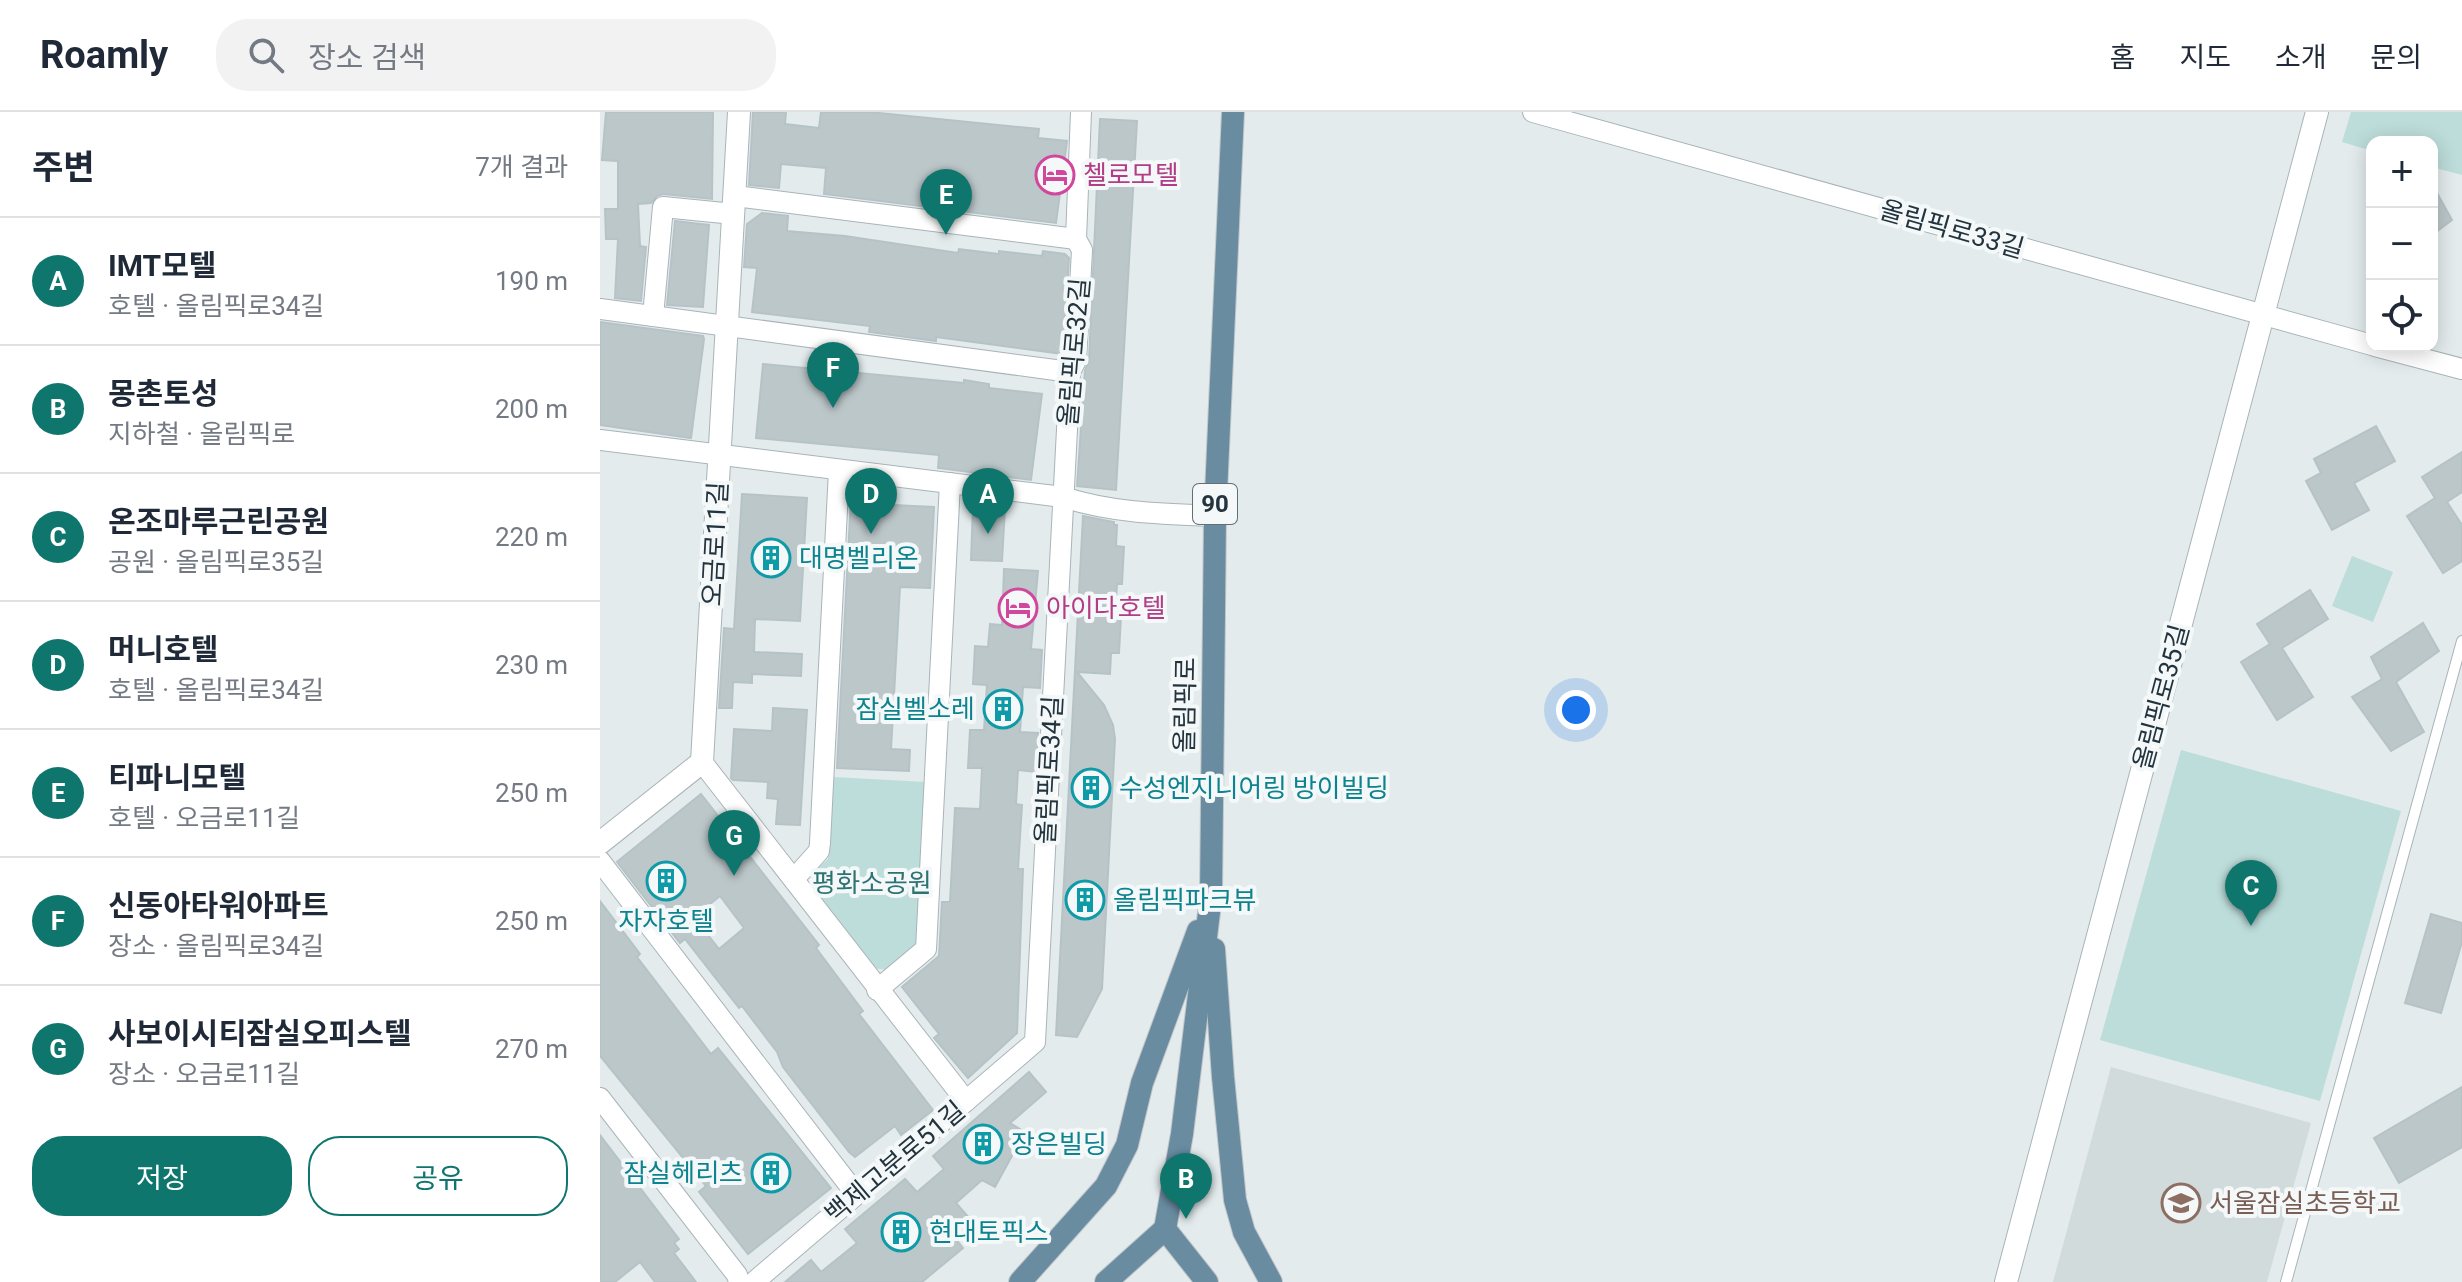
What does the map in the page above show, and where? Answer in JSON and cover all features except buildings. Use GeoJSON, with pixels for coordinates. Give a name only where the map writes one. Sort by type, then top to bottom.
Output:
{"type":"FeatureCollection","features":[{"type":"Feature","properties":{"kind":"main road","name":"올림픽로"},"geometry":{"type":"LineString","coordinates":[[1165,1229],[1182,1134],[1211,896],[1215,516],[1233,112]]}},
{"type":"Feature","properties":{"kind":"main road"},"geometry":{"type":"LineString","coordinates":[[1020,1282],[1106,1186],[1127,1145],[1142,1083],[1211,896]]}},
{"type":"Feature","properties":{"kind":"main road","name":"90"},"geometry":{"type":"LineString","coordinates":[[1211,896],[1235,1200],[1244,1232],[1271,1282]]}},
{"type":"Feature","properties":{"kind":"main road"},"geometry":{"type":"LineString","coordinates":[[1106,1282],[1165,1229],[1207,1282]]}},
{"type":"Feature","properties":{"kind":"street","name":"오금로11길"},"geometry":{"type":"LineString","coordinates":[[702,762],[739,112]]}},
{"type":"Feature","properties":{"kind":"street","name":"올림픽로32길"},"geometry":{"type":"LineString","coordinates":[[1063,497],[1070,372],[1076,360],[1082,250],[1076,239],[1081,112]]}},
{"type":"Feature","properties":{"kind":"street","name":"올림픽로33길"},"geometry":{"type":"LineString","coordinates":[[1533,112],[2366,344]]}},
{"type":"Feature","properties":{"kind":"street","name":"올림픽로35길"},"geometry":{"type":"LineString","coordinates":[[2006,1282],[2317,112]]}},
{"type":"Feature","properties":{"kind":"street"},"geometry":{"type":"LineString","coordinates":[[653,316],[663,207],[734,205],[1076,239]]}},
{"type":"Feature","properties":{"kind":"street"},"geometry":{"type":"LineString","coordinates":[[600,309],[1070,372]]}},
{"type":"Feature","properties":{"kind":"street","name":"올림픽로33길"},"geometry":{"type":"LineString","coordinates":[[2396,352],[2462,369]]}},
{"type":"Feature","properties":{"kind":"street"},"geometry":{"type":"LineString","coordinates":[[600,440],[1063,497],[1093,507],[1215,516]]}},
{"type":"Feature","properties":{"kind":"street"},"geometry":{"type":"LineString","coordinates":[[794,879],[819,851],[820,843],[839,470]]}},
{"type":"Feature","properties":{"kind":"street"},"geometry":{"type":"LineString","coordinates":[[877,990],[926,949],[950,483]]}},
{"type":"Feature","properties":{"kind":"street","name":"올림픽로34길"},"geometry":{"type":"LineString","coordinates":[[1035,1042],[1063,497]]}},
{"type":"Feature","properties":{"kind":"street"},"geometry":{"type":"LineString","coordinates":[[600,843],[702,762],[966,1101]]}},
{"type":"Feature","properties":{"kind":"street"},"geometry":{"type":"LineString","coordinates":[[600,861],[856,1194]]}},
{"type":"Feature","properties":{"kind":"street","name":"백제고분로51길"},"geometry":{"type":"LineString","coordinates":[[754,1282],[1035,1042]]}},
{"type":"Feature","properties":{"kind":"street"},"geometry":{"type":"LineString","coordinates":[[600,1098],[737,1275],[739,1282]]}},
{"type":"Feature","properties":{"kind":"lane"},"geometry":{"type":"LineString","coordinates":[[2286,1282],[2462,641]]}},
{"type":"Feature","properties":{"kind":"shaded area","name":"서울잠실초등학교"},"geometry":{"type":"Polygon","coordinates":[[[2111,1067],[2311,1123],[2267,1282],[2053,1282],[2111,1067]]]}},
{"type":"Feature","properties":{"kind":"green space"},"geometry":{"type":"Polygon","coordinates":[[[2351,112],[2462,112],[2462,175],[2438,169],[2438,136],[2366,136],[2366,149],[2342,142],[2351,112]]]}},
{"type":"Feature","properties":{"kind":"green space"},"geometry":{"type":"Polygon","coordinates":[[[2352,556],[2393,572],[2373,622],[2332,606],[2352,556]]]}},
{"type":"Feature","properties":{"kind":"green space"},"geometry":{"type":"Polygon","coordinates":[[[2181,750],[2401,811],[2320,1101],[2100,1040],[2181,750]]]}},
{"type":"Feature","properties":{"kind":"green space","name":"평화소공원"},"geometry":{"type":"Polygon","coordinates":[[[833,777],[926,782],[918,945],[888,970],[873,968],[811,888],[813,873],[828,859],[833,777]]]}},
{"type":"Feature","properties":{"kind":"place","name":"첼로모텔"},"geometry":{"type":"Point","coordinates":[1055,175]}},
{"type":"Feature","properties":{"kind":"place","name":"티파니모텔"},"geometry":{"type":"Point","coordinates":[946,235]}},
{"type":"Feature","properties":{"kind":"place","name":"신동아타워아파트"},"geometry":{"type":"Point","coordinates":[833,408]}},
{"type":"Feature","properties":{"kind":"place","name":"머니호텔"},"geometry":{"type":"Point","coordinates":[871,534]}},
{"type":"Feature","properties":{"kind":"place","name":"IMT모텔"},"geometry":{"type":"Point","coordinates":[988,534]}},
{"type":"Feature","properties":{"kind":"place","name":"대명벨리온"},"geometry":{"type":"Point","coordinates":[771,558]}},
{"type":"Feature","properties":{"kind":"place","name":"아이다호텔"},"geometry":{"type":"Point","coordinates":[1018,608]}},
{"type":"Feature","properties":{"kind":"place","name":"잠실벨소레"},"geometry":{"type":"Point","coordinates":[1003,709]}},
{"type":"Feature","properties":{"kind":"place","name":"수성엔지니어링 방이빌딩"},"geometry":{"type":"Point","coordinates":[1091,788]}},
{"type":"Feature","properties":{"kind":"place","name":"사보이시티잠실오피스텔"},"geometry":{"type":"Point","coordinates":[734,876]}},
{"type":"Feature","properties":{"kind":"place","name":"자자호텔"},"geometry":{"type":"Point","coordinates":[666,881]}},
{"type":"Feature","properties":{"kind":"place","name":"올림픽파크뷰"},"geometry":{"type":"Point","coordinates":[1085,900]}},
{"type":"Feature","properties":{"kind":"place","name":"온조마루근린공원"},"geometry":{"type":"Point","coordinates":[2251,926]}},
{"type":"Feature","properties":{"kind":"place","name":"장은빌딩"},"geometry":{"type":"Point","coordinates":[983,1144]}},
{"type":"Feature","properties":{"kind":"place","name":"잠실헤리츠"},"geometry":{"type":"Point","coordinates":[771,1173]}},
{"type":"Feature","properties":{"kind":"place","name":"서울잠실초등학교"},"geometry":{"type":"Point","coordinates":[2181,1203]}},
{"type":"Feature","properties":{"kind":"place","name":"몽촌토성"},"geometry":{"type":"Point","coordinates":[1186,1219]}},
{"type":"Feature","properties":{"kind":"place","name":"현대토픽스"},"geometry":{"type":"Point","coordinates":[901,1232]}}]}
